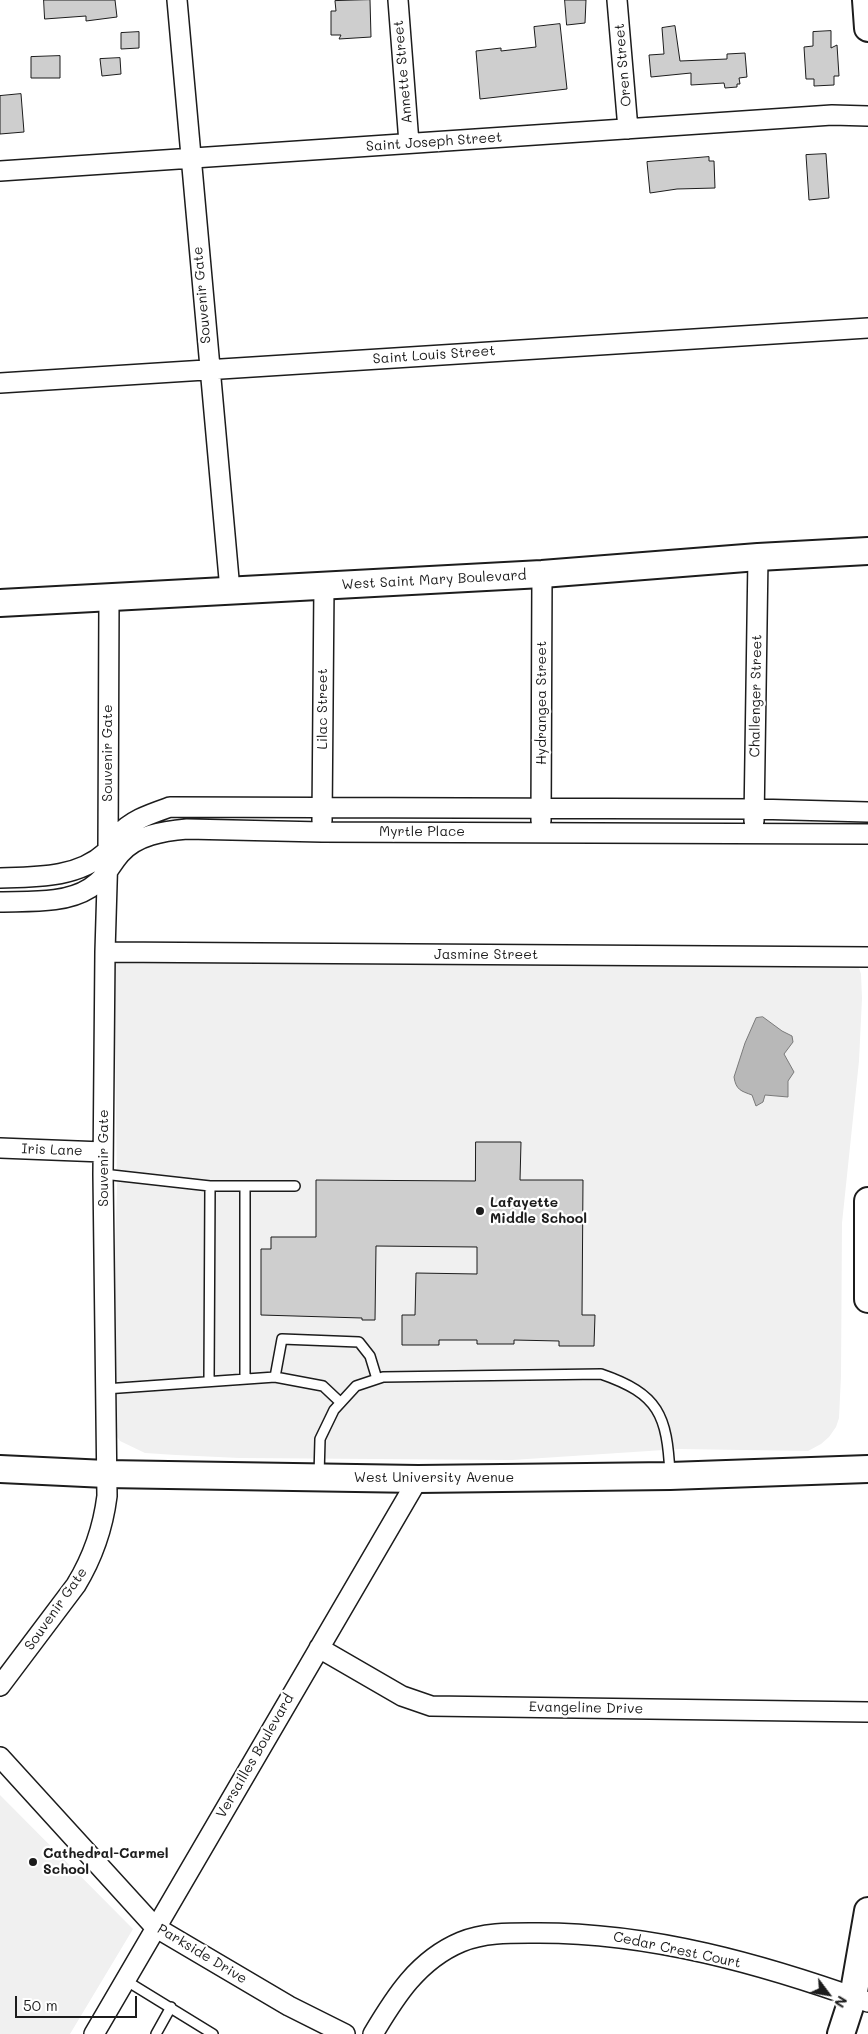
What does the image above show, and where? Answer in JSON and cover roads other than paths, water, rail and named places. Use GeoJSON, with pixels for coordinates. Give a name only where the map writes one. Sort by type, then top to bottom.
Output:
{"type":"FeatureCollection","features":[{"type":"Feature","properties":{"kind":"main road"},"geometry":{"type":"LineString","coordinates":[[866,0],[868,28]]}},
{"type":"Feature","properties":{"kind":"main road","name":"West Saint Mary Boulevard"},"geometry":{"type":"LineString","coordinates":[[0,603],[542,574],[758,557],[868,551]]}},
{"type":"Feature","properties":{"kind":"main road"},"geometry":{"type":"LineString","coordinates":[[868,1201],[868,1299]]}},
{"type":"Feature","properties":{"kind":"main road","name":"West University Avenue"},"geometry":{"type":"LineString","coordinates":[[0,1468],[106,1474],[418,1479],[670,1476],[868,1469]]}},
{"type":"Feature","properties":{"kind":"main road"},"geometry":{"type":"LineString","coordinates":[[842,2034],[860,1999],[868,1911]]}},
{"type":"Feature","properties":{"kind":"street","name":"Souvenir Gate"},"geometry":{"type":"LineString","coordinates":[[177,0],[230,590]]}},
{"type":"Feature","properties":{"kind":"street","name":"Annette Street"},"geometry":{"type":"LineString","coordinates":[[398,0],[409,144]]}},
{"type":"Feature","properties":{"kind":"street","name":"Oren Street"},"geometry":{"type":"LineString","coordinates":[[617,0],[628,129]]}},
{"type":"Feature","properties":{"kind":"street","name":"Saint Joseph Street"},"geometry":{"type":"LineString","coordinates":[[0,171],[832,115],[868,116]]}},
{"type":"Feature","properties":{"kind":"street","name":"Saint Louis Street"},"geometry":{"type":"LineString","coordinates":[[0,383],[868,328]]}},
{"type":"Feature","properties":{"kind":"street","name":"Challenger Street"},"geometry":{"type":"LineString","coordinates":[[754,835],[758,557]]}},
{"type":"Feature","properties":{"kind":"street","name":"Hydrangea Street"},"geometry":{"type":"LineString","coordinates":[[540,832],[542,574]]}},
{"type":"Feature","properties":{"kind":"street","name":"Lilac Street"},"geometry":{"type":"LineString","coordinates":[[322,832],[324,586]]}},
{"type":"Feature","properties":{"kind":"street","name":"Souvenir Gate"},"geometry":{"type":"LineString","coordinates":[[0,1686],[76,1585],[86,1568],[97,1544],[107,1496],[103,1152],[108,851],[109,598]]}},
{"type":"Feature","properties":{"kind":"street","name":"Myrtle Place"},"geometry":{"type":"LineString","coordinates":[[0,878],[62,874],[88,865],[108,851],[112,842],[128,825],[143,816],[170,807],[868,812]]}},
{"type":"Feature","properties":{"kind":"street","name":"Myrtle Place"},"geometry":{"type":"LineString","coordinates":[[0,902],[62,898],[89,889],[107,875],[119,855],[128,846],[138,840],[187,829],[322,832],[868,834]]}},
{"type":"Feature","properties":{"kind":"street","name":"Jasmine Street"},"geometry":{"type":"LineString","coordinates":[[105,952],[868,957]]}},
{"type":"Feature","properties":{"kind":"street","name":"Iris Lane"},"geometry":{"type":"LineString","coordinates":[[0,1148],[103,1152]]}},
{"type":"Feature","properties":{"kind":"street","name":"Versailles Boulevard"},"geometry":{"type":"LineString","coordinates":[[94,2034],[418,1479]]}},
{"type":"Feature","properties":{"kind":"street","name":"Evangeline Drive"},"geometry":{"type":"LineString","coordinates":[[319,1648],[402,1696],[431,1706],[868,1712]]}},
{"type":"Feature","properties":{"kind":"street","name":"Parkside Drive"},"geometry":{"type":"LineString","coordinates":[[0,1758],[155,1927],[281,2001],[345,2034]]}},
{"type":"Feature","properties":{"kind":"street","name":"Cedar Crest Court"},"geometry":{"type":"LineString","coordinates":[[373,2034],[409,1979],[428,1962],[462,1942],[488,1935],[514,1933],[579,1933],[638,1939],[717,1956],[860,1999]]}},
{"type":"Feature","properties":{"kind":"lane"},"geometry":{"type":"LineString","coordinates":[[103,1174],[210,1186],[295,1186]]}},
{"type":"Feature","properties":{"kind":"lane"},"geometry":{"type":"LineString","coordinates":[[210,1186],[210,1381]]}},
{"type":"Feature","properties":{"kind":"lane"},"geometry":{"type":"LineString","coordinates":[[245,1186],[245,1379]]}},
{"type":"Feature","properties":{"kind":"lane"},"geometry":{"type":"LineString","coordinates":[[275,1377],[282,1339],[359,1342],[370,1356],[377,1378]]}},
{"type":"Feature","properties":{"kind":"lane"},"geometry":{"type":"LineString","coordinates":[[318,1478],[320,1439],[334,1410],[356,1386],[377,1378],[601,1374],[625,1383],[644,1395],[658,1413],[668,1440],[670,1476]]}},
{"type":"Feature","properties":{"kind":"lane"},"geometry":{"type":"LineString","coordinates":[[105,1388],[275,1377],[323,1386],[340,1402]]}},
{"type":"Feature","properties":{"kind":"lane"},"geometry":{"type":"LineString","coordinates":[[125,1980],[172,2007],[210,2033]]}},
{"type":"Feature","properties":{"kind":"lane"},"geometry":{"type":"LineString","coordinates":[[156,2034],[172,2007]]}},
{"type":"Feature","properties":{"kind":"place","name":"Lafayette Middle School"},"geometry":{"type":"Point","coordinates":[480,1211]}},
{"type":"Feature","properties":{"kind":"place","name":"Cathedral-Carmel School"},"geometry":{"type":"Point","coordinates":[33,1862]}}]}
